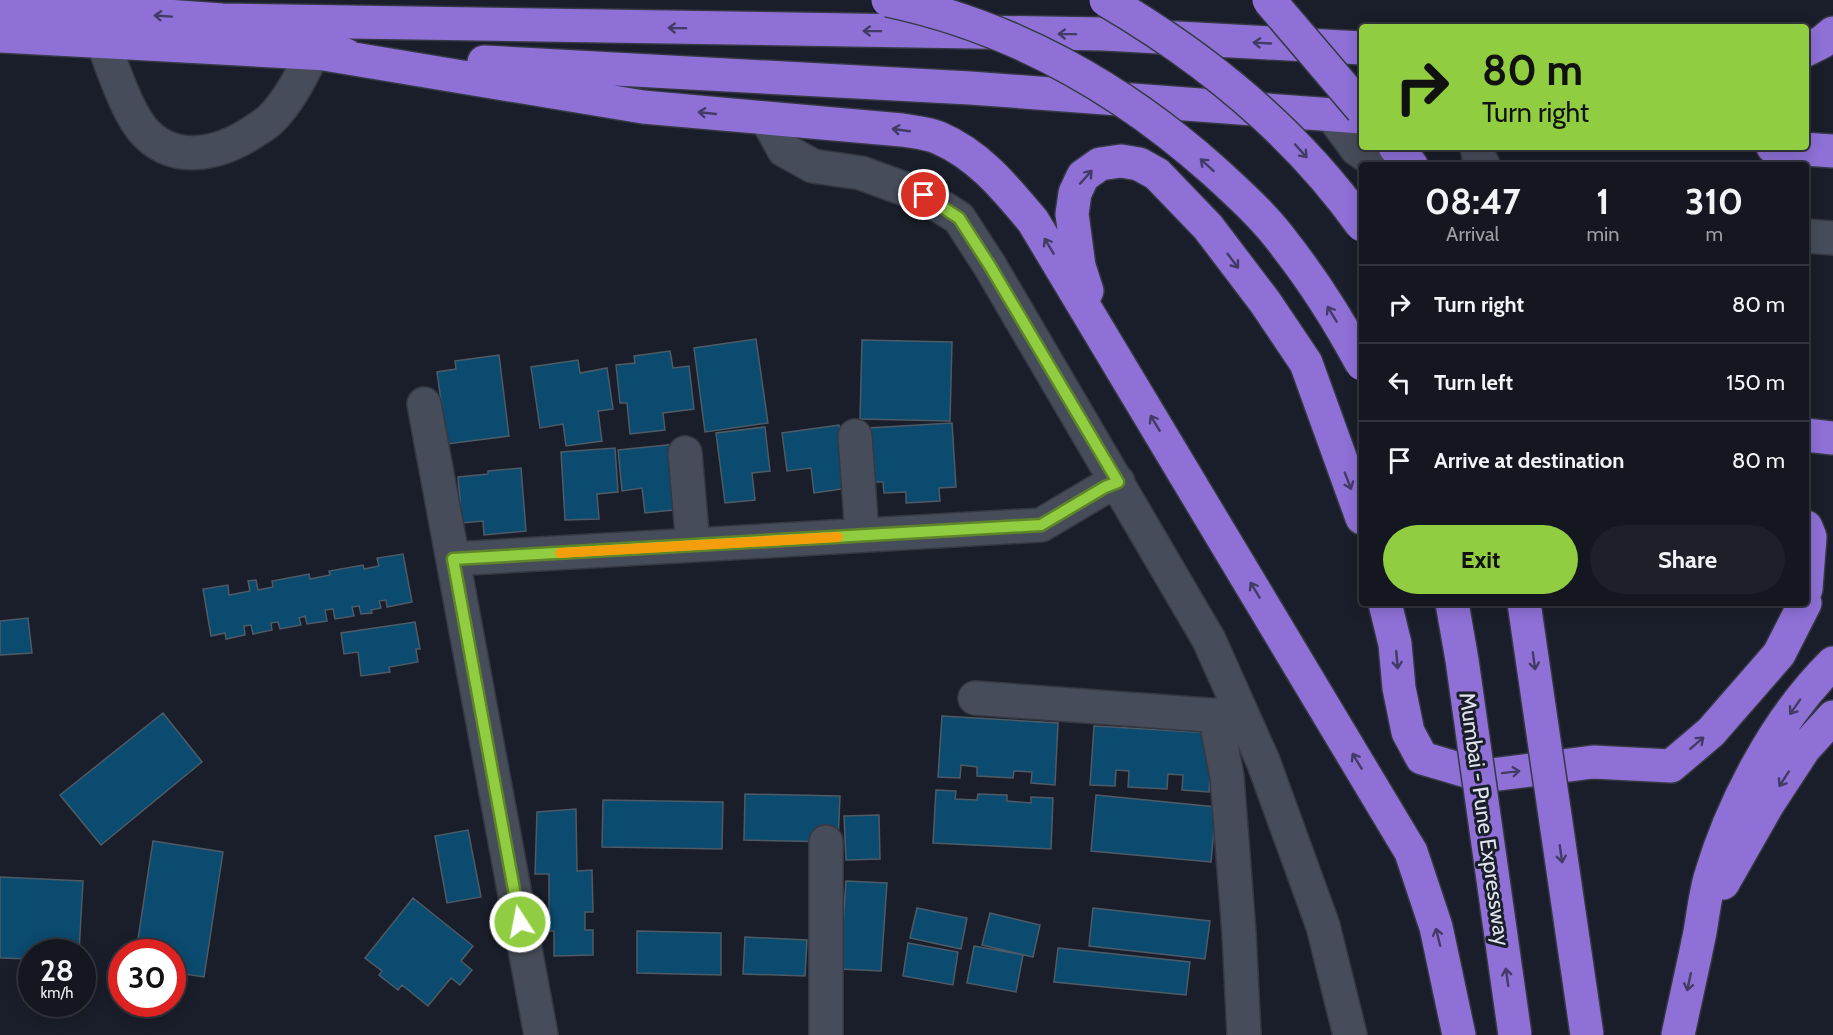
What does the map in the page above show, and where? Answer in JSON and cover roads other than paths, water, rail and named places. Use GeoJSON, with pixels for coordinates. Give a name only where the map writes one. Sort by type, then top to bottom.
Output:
{"type":"FeatureCollection","features":[{"type":"Feature","properties":{"kind":"highway"},"geometry":{"type":"LineString","coordinates":[[888,0],[989,29],[1049,56],[1114,94],[1183,143],[1239,194],[1285,244],[1321,295],[1359,359]]}},
{"type":"Feature","properties":{"kind":"highway"},"geometry":{"type":"LineString","coordinates":[[1106,0],[1149,25],[1224,79],[1286,135],[1338,192],[1359,221]]}},
{"type":"Feature","properties":{"kind":"highway"},"geometry":{"type":"LineString","coordinates":[[1269,0],[1352,113]]}},
{"type":"Feature","properties":{"kind":"highway"},"geometry":{"type":"LineString","coordinates":[[0,4],[222,20],[1104,34],[1359,48]]}},
{"type":"Feature","properties":{"kind":"highway"},"geometry":{"type":"LineString","coordinates":[[1809,48],[1833,33]]}},
{"type":"Feature","properties":{"kind":"highway"},"geometry":{"type":"LineString","coordinates":[[0,36],[970,88],[1352,113]]}},
{"type":"Feature","properties":{"kind":"highway"},"geometry":{"type":"LineString","coordinates":[[318,53],[643,107],[902,130],[937,137],[966,153],[996,178],[1033,221],[1411,852],[1436,927],[1458,1035]]}},
{"type":"Feature","properties":{"kind":"highway"},"geometry":{"type":"LineString","coordinates":[[1398,150],[1408,162]]}},
{"type":"Feature","properties":{"kind":"highway"},"geometry":{"type":"LineString","coordinates":[[1809,150],[1833,152]]}},
{"type":"Feature","properties":{"kind":"highway"},"geometry":{"type":"LineString","coordinates":[[1101,332],[1079,266],[1072,214],[1075,193],[1083,176],[1100,164],[1121,161],[1139,164],[1157,174],[1208,227],[1265,302],[1306,363],[1359,510]]}},
{"type":"Feature","properties":{"kind":"highway"},"geometry":{"type":"LineString","coordinates":[[1809,435],[1833,438]]}},
{"type":"Feature","properties":{"kind":"highway"},"geometry":{"type":"LineString","coordinates":[[1809,534],[1809,550]]}},
{"type":"Feature","properties":{"kind":"highway"},"geometry":{"type":"LineString","coordinates":[[1386,606],[1395,644],[1408,732],[1422,759],[1483,776],[1593,762],[1671,766],[1711,732],[1779,654],[1803,606]]}},
{"type":"Feature","properties":{"kind":"highway","name":"Mumbai - Pune Expressway"},"geometry":{"type":"LineString","coordinates":[[1453,606],[1515,1035]]}},
{"type":"Feature","properties":{"kind":"highway"},"geometry":{"type":"LineString","coordinates":[[1524,606],[1587,1035]]}},
{"type":"Feature","properties":{"kind":"highway"},"geometry":{"type":"LineString","coordinates":[[1679,1034],[1709,881],[1724,835],[1758,766],[1780,728],[1799,700],[1833,663]]}},
{"type":"Feature","properties":{"kind":"highway"},"geometry":{"type":"LineString","coordinates":[[1700,931],[1727,875],[1768,804],[1804,749],[1833,717]]}},
{"type":"Feature","properties":{"kind":"street"},"geometry":{"type":"LineString","coordinates":[[103,42],[123,93],[142,129],[165,149],[201,154],[237,142],[271,119],[318,53]]}},
{"type":"Feature","properties":{"kind":"street"},"geometry":{"type":"LineString","coordinates":[[1352,113],[1357,149],[1376,162]]}},
{"type":"Feature","properties":{"kind":"street"},"geometry":{"type":"LineString","coordinates":[[767,118],[784,150],[813,166],[861,173],[924,195],[959,218],[1118,482],[1209,640],[1229,716],[1227,777],[1244,1035]]}},
{"type":"Feature","properties":{"kind":"street"},"geometry":{"type":"LineString","coordinates":[[1809,236],[1833,238]]}},
{"type":"Feature","properties":{"kind":"street"},"geometry":{"type":"LineString","coordinates":[[424,404],[542,1035]]}},
{"type":"Feature","properties":{"kind":"street"},"geometry":{"type":"LineString","coordinates":[[855,436],[862,535]]}},
{"type":"Feature","properties":{"kind":"street"},"geometry":{"type":"LineString","coordinates":[[685,453],[693,545]]}},
{"type":"Feature","properties":{"kind":"street"},"geometry":{"type":"LineString","coordinates":[[453,559],[1041,525],[1105,487],[1118,482]]}},
{"type":"Feature","properties":{"kind":"street"},"geometry":{"type":"LineString","coordinates":[[975,698],[1229,716],[1263,761],[1323,926],[1350,1035]]}},
{"type":"Feature","properties":{"kind":"street"},"geometry":{"type":"LineString","coordinates":[[826,842],[826,1035]]}}]}
